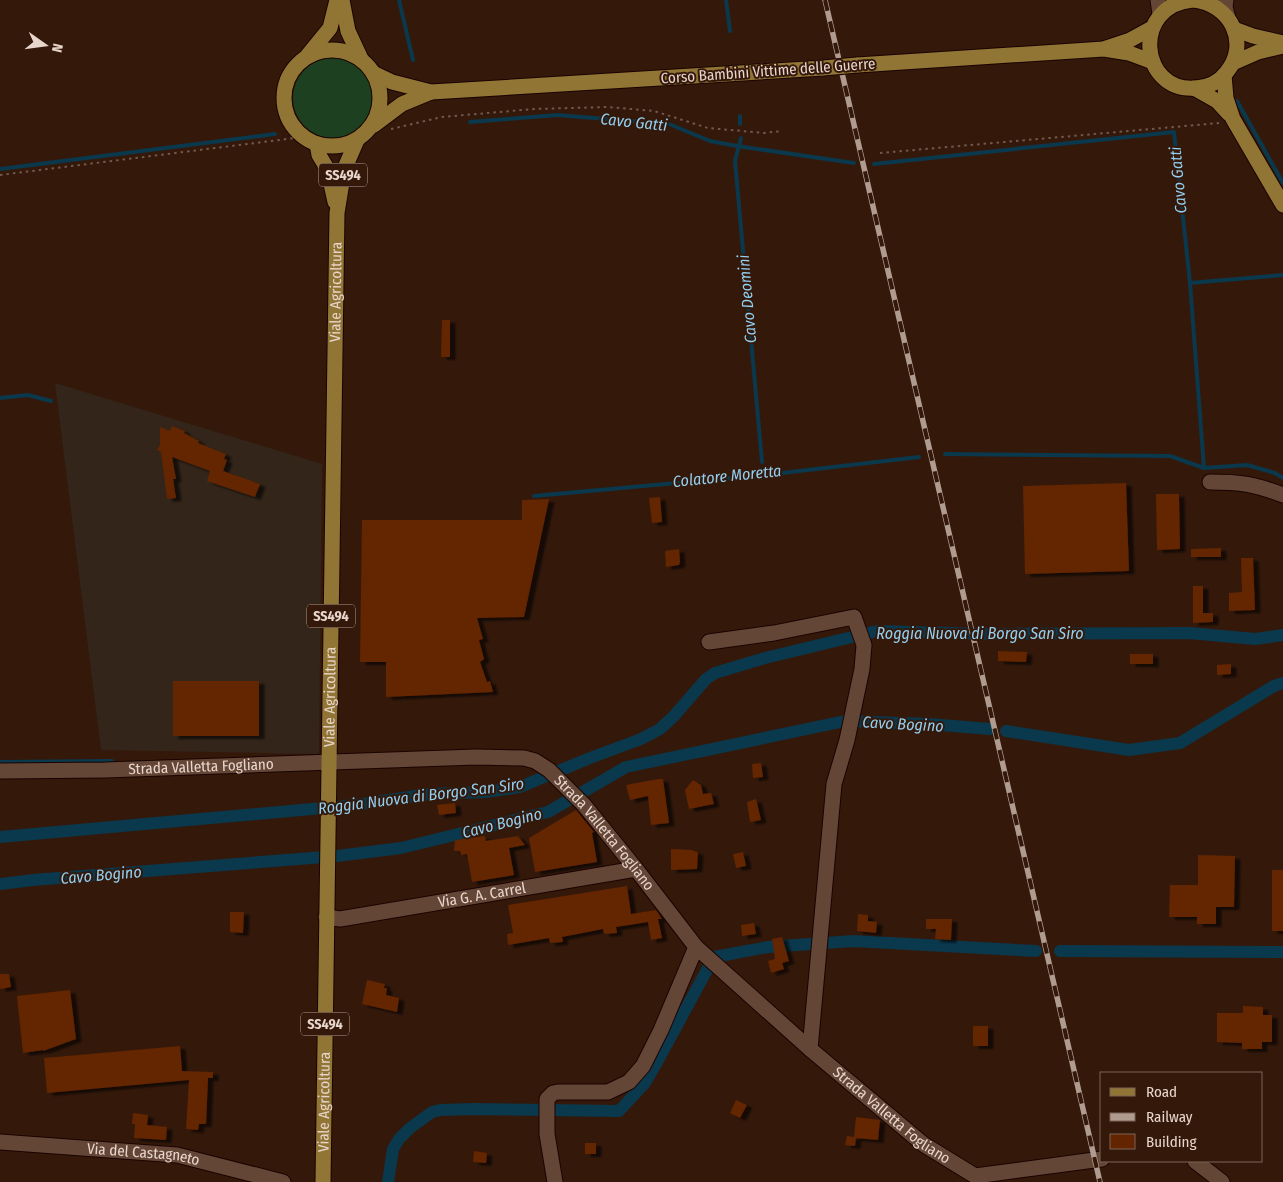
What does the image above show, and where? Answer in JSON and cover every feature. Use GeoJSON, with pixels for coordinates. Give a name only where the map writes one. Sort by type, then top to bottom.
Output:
{"type":"FeatureCollection","features":[{"type":"Feature","properties":{"kind":"main road"},"geometry":{"type":"LineString","coordinates":[[337,0],[330,28],[308,56],[293,69],[288,78],[284,95],[286,114],[295,130],[303,137],[317,144],[338,146],[357,140]]}},
{"type":"Feature","properties":{"kind":"main road","name":"Viale Agricoltura"},"geometry":{"type":"LineString","coordinates":[[324,1182],[326,917],[330,762],[337,213],[344,170],[357,140],[370,127],[376,117],[380,101],[380,91],[373,73],[361,59],[348,31],[342,0]]}},
{"type":"Feature","properties":{"kind":"main road"},"geometry":{"type":"LineString","coordinates":[[1283,45],[1253,36],[1231,23],[1215,6],[1202,0],[1185,0],[1159,7],[1149,45],[1153,62],[1162,76],[1169,82],[1194,88],[1217,101],[1233,119],[1283,205]]}},
{"type":"Feature","properties":{"kind":"main road"},"geometry":{"type":"LineString","coordinates":[[1231,23],[1237,46],[1228,69],[1226,98],[1233,119]]}},
{"type":"Feature","properties":{"kind":"main road"},"geometry":{"type":"LineString","coordinates":[[1104,49],[1130,40],[1152,28]]}},
{"type":"Feature","properties":{"kind":"main road"},"geometry":{"type":"LineString","coordinates":[[1194,88],[1210,85],[1228,69],[1258,52],[1283,45]]}},
{"type":"Feature","properties":{"kind":"main road"},"geometry":{"type":"LineString","coordinates":[[1104,49],[1129,53],[1153,62]]}},
{"type":"Feature","properties":{"kind":"main road","name":"Corso Bambini Vittime delle Guerre"},"geometry":{"type":"LineString","coordinates":[[373,73],[392,82],[431,92],[1104,49]]}},
{"type":"Feature","properties":{"kind":"main road"},"geometry":{"type":"LineString","coordinates":[[308,56],[316,52],[334,50],[352,54],[361,59]]}},
{"type":"Feature","properties":{"kind":"main road","name":"Corso Bambini Vittime delle Guerre"},"geometry":{"type":"LineString","coordinates":[[370,127],[402,104],[431,92]]}},
{"type":"Feature","properties":{"kind":"main road","name":"Viale Agricoltura"},"geometry":{"type":"LineString","coordinates":[[317,144],[319,155],[328,170],[337,213]]}},
{"type":"Feature","properties":{"kind":"street"},"geometry":{"type":"LineString","coordinates":[[1226,0],[1225,8],[1231,23]]}},
{"type":"Feature","properties":{"kind":"street"},"geometry":{"type":"LineString","coordinates":[[1210,482],[1238,482],[1260,486],[1283,495]]}},
{"type":"Feature","properties":{"kind":"street"},"geometry":{"type":"LineString","coordinates":[[709,642],[774,633],[854,617],[864,645],[862,669],[851,721],[834,784],[810,1049]]}},
{"type":"Feature","properties":{"kind":"street","name":"Strada Valletta Fogliano"},"geometry":{"type":"LineString","coordinates":[[0,771],[105,770],[476,758],[524,758],[535,761],[549,770],[576,797],[636,869],[700,951],[810,1049],[923,1144],[976,1179],[1100,1158]]}},
{"type":"Feature","properties":{"kind":"street","name":"Via G. A. Carrel"},"geometry":{"type":"LineString","coordinates":[[326,917],[340,919],[636,869]]}},
{"type":"Feature","properties":{"kind":"street"},"geometry":{"type":"LineString","coordinates":[[555,1182],[547,1134],[547,1098],[553,1093],[558,1092],[608,1092],[629,1082],[643,1066],[700,951]]}},
{"type":"Feature","properties":{"kind":"street","name":"Via del Castagneto"},"geometry":{"type":"LineString","coordinates":[[0,1142],[176,1155],[283,1182]]}},
{"type":"Feature","properties":{"kind":"street"},"geometry":{"type":"LineString","coordinates":[[1196,1162],[1222,1182]]}},
{"type":"Feature","properties":{"kind":"path"},"geometry":{"type":"LineString","coordinates":[[391,129],[442,118],[534,109],[608,108],[654,111],[708,128],[764,133],[782,131]]}},
{"type":"Feature","properties":{"kind":"path"},"geometry":{"type":"LineString","coordinates":[[880,153],[1215,123],[1233,119]]}},
{"type":"Feature","properties":{"kind":"path"},"geometry":{"type":"LineString","coordinates":[[0,176],[303,137]]}},
{"type":"Feature","properties":{"kind":"shaded area"},"geometry":{"type":"Polygon","coordinates":[[[55,383],[322,464],[319,754],[101,750],[55,383]]]}},
{"type":"Feature","properties":{"kind":"green space"},"geometry":{"type":"Polygon","coordinates":[[[325,58],[341,58],[362,69],[373,90],[373,106],[362,127],[341,138],[325,138],[311,132],[299,120],[293,106],[293,90],[299,76],[311,64],[325,58]]]}},
{"type":"Feature","properties":{"kind":"building"},"geometry":{"type":"Polygon","coordinates":[[[442,320],[450,320],[450,357],[441,357],[442,320]]]}},
{"type":"Feature","properties":{"kind":"building"},"geometry":{"type":"Polygon","coordinates":[[[172,426],[185,431],[184,433],[199,441],[198,443],[226,454],[224,459],[227,460],[223,471],[260,484],[255,497],[207,481],[210,471],[172,457],[176,479],[173,479],[176,498],[167,499],[161,452],[157,450],[160,445],[160,427],[170,431],[172,426]]]}},
{"type":"Feature","properties":{"kind":"building"},"geometry":{"type":"Polygon","coordinates":[[[1126,483],[1129,571],[1025,574],[1023,486],[1126,483]]]}},
{"type":"Feature","properties":{"kind":"building"},"geometry":{"type":"Polygon","coordinates":[[[1156,494],[1179,494],[1180,549],[1157,550],[1156,494]]]}},
{"type":"Feature","properties":{"kind":"building"},"geometry":{"type":"Polygon","coordinates":[[[660,497],[662,522],[652,523],[649,498],[660,497]]]}},
{"type":"Feature","properties":{"kind":"building"},"geometry":{"type":"Polygon","coordinates":[[[549,499],[524,617],[477,618],[483,639],[479,640],[484,659],[480,662],[487,682],[490,681],[493,692],[386,697],[386,662],[360,662],[362,520],[522,520],[522,500],[549,499]]]}},
{"type":"Feature","properties":{"kind":"building"},"geometry":{"type":"Polygon","coordinates":[[[1221,548],[1221,557],[1191,557],[1191,549],[1221,548]]]}},
{"type":"Feature","properties":{"kind":"building"},"geometry":{"type":"Polygon","coordinates":[[[679,549],[679,565],[666,567],[665,551],[679,549]]]}},
{"type":"Feature","properties":{"kind":"building"},"geometry":{"type":"Polygon","coordinates":[[[1241,558],[1253,558],[1255,610],[1229,611],[1229,593],[1242,592],[1241,558]]]}},
{"type":"Feature","properties":{"kind":"building"},"geometry":{"type":"Polygon","coordinates":[[[1193,586],[1203,586],[1203,613],[1213,613],[1213,622],[1193,623],[1193,586]]]}},
{"type":"Feature","properties":{"kind":"building"},"geometry":{"type":"Polygon","coordinates":[[[998,651],[1027,652],[1026,662],[998,661],[998,651]]]}},
{"type":"Feature","properties":{"kind":"building"},"geometry":{"type":"Polygon","coordinates":[[[1130,654],[1153,654],[1153,664],[1130,664],[1130,654]]]}},
{"type":"Feature","properties":{"kind":"building"},"geometry":{"type":"Polygon","coordinates":[[[1231,664],[1231,674],[1217,675],[1217,665],[1231,664]]]}},
{"type":"Feature","properties":{"kind":"building"},"geometry":{"type":"Polygon","coordinates":[[[173,681],[259,681],[259,736],[173,736],[173,681]]]}},
{"type":"Feature","properties":{"kind":"building"},"geometry":{"type":"Polygon","coordinates":[[[761,763],[763,777],[753,778],[752,764],[761,763]]]}},
{"type":"Feature","properties":{"kind":"building"},"geometry":{"type":"Polygon","coordinates":[[[663,779],[669,823],[651,825],[648,796],[630,800],[626,785],[663,779]]]}},
{"type":"Feature","properties":{"kind":"building"},"geometry":{"type":"Polygon","coordinates":[[[693,780],[701,785],[703,794],[711,793],[714,804],[689,809],[685,790],[693,780]]]}},
{"type":"Feature","properties":{"kind":"building"},"geometry":{"type":"Polygon","coordinates":[[[756,799],[761,820],[750,822],[747,802],[756,799]]]}},
{"type":"Feature","properties":{"kind":"building"},"geometry":{"type":"Polygon","coordinates":[[[455,803],[456,813],[439,815],[437,805],[455,803]]]}},
{"type":"Feature","properties":{"kind":"building"},"geometry":{"type":"Polygon","coordinates":[[[576,810],[594,832],[592,833],[597,862],[535,872],[529,838],[576,810]]]}},
{"type":"Feature","properties":{"kind":"building"},"geometry":{"type":"Polygon","coordinates":[[[485,836],[486,841],[518,836],[525,845],[509,848],[514,875],[472,882],[467,854],[461,855],[460,851],[454,851],[455,840],[485,836]]]}},
{"type":"Feature","properties":{"kind":"building"},"geometry":{"type":"Polygon","coordinates":[[[671,849],[698,852],[697,869],[671,870],[671,849]]]}},
{"type":"Feature","properties":{"kind":"building"},"geometry":{"type":"Polygon","coordinates":[[[743,852],[746,866],[736,868],[733,854],[743,852]]]}},
{"type":"Feature","properties":{"kind":"building"},"geometry":{"type":"Polygon","coordinates":[[[1198,855],[1235,856],[1234,907],[1216,907],[1216,924],[1197,924],[1197,917],[1169,917],[1170,885],[1198,885],[1198,855]]]}},
{"type":"Feature","properties":{"kind":"building"},"geometry":{"type":"Polygon","coordinates":[[[1272,870],[1283,870],[1283,931],[1272,931],[1272,870]]]}},
{"type":"Feature","properties":{"kind":"building"},"geometry":{"type":"Polygon","coordinates":[[[627,886],[631,914],[656,910],[662,919],[658,919],[662,938],[651,940],[648,922],[616,927],[617,933],[604,934],[603,929],[562,937],[563,942],[550,943],[549,938],[508,945],[507,934],[513,933],[508,905],[627,886]]]}},
{"type":"Feature","properties":{"kind":"building"},"geometry":{"type":"Polygon","coordinates":[[[230,912],[244,912],[243,933],[230,932],[230,912]]]}},
{"type":"Feature","properties":{"kind":"building"},"geometry":{"type":"Polygon","coordinates":[[[858,914],[868,915],[868,921],[877,922],[876,933],[857,931],[858,914]]]}},
{"type":"Feature","properties":{"kind":"building"},"geometry":{"type":"Polygon","coordinates":[[[926,919],[952,919],[951,940],[935,939],[936,929],[926,929],[926,919]]]}},
{"type":"Feature","properties":{"kind":"building"},"geometry":{"type":"Polygon","coordinates":[[[754,923],[756,934],[742,936],[741,925],[754,923]]]}},
{"type":"Feature","properties":{"kind":"building"},"geometry":{"type":"Polygon","coordinates":[[[782,937],[789,961],[782,963],[784,969],[771,973],[768,961],[775,959],[772,939],[782,937]]]}},
{"type":"Feature","properties":{"kind":"building"},"geometry":{"type":"Polygon","coordinates":[[[0,974],[9,974],[11,987],[0,989],[0,974]]]}},
{"type":"Feature","properties":{"kind":"building"},"geometry":{"type":"Polygon","coordinates":[[[367,980],[385,984],[384,988],[387,988],[386,995],[399,998],[397,1012],[362,1004],[367,980]]]}},
{"type":"Feature","properties":{"kind":"building"},"geometry":{"type":"Polygon","coordinates":[[[70,990],[76,1039],[43,1051],[23,1053],[17,996],[70,990]]]}},
{"type":"Feature","properties":{"kind":"building"},"geometry":{"type":"Polygon","coordinates":[[[1243,1006],[1263,1007],[1263,1015],[1272,1015],[1272,1042],[1262,1042],[1262,1049],[1242,1049],[1242,1043],[1217,1042],[1217,1013],[1243,1013],[1243,1006]]]}},
{"type":"Feature","properties":{"kind":"building"},"geometry":{"type":"Polygon","coordinates":[[[973,1026],[988,1026],[988,1046],[973,1046],[973,1026]]]}},
{"type":"Feature","properties":{"kind":"building"},"geometry":{"type":"Polygon","coordinates":[[[180,1046],[182,1071],[213,1072],[213,1078],[208,1078],[206,1124],[199,1124],[198,1130],[186,1129],[189,1080],[47,1093],[44,1058],[180,1046]]]}},
{"type":"Feature","properties":{"kind":"building"},"geometry":{"type":"Polygon","coordinates":[[[736,1100],[747,1105],[740,1118],[730,1113],[736,1100]]]}},
{"type":"Feature","properties":{"kind":"building"},"geometry":{"type":"Polygon","coordinates":[[[133,1113],[148,1115],[147,1125],[167,1127],[166,1140],[134,1138],[135,1124],[132,1124],[133,1113]]]}},
{"type":"Feature","properties":{"kind":"building"},"geometry":{"type":"Polygon","coordinates":[[[856,1117],[880,1120],[878,1140],[856,1138],[855,1146],[845,1145],[847,1136],[854,1137],[856,1117]]]}},
{"type":"Feature","properties":{"kind":"building"},"geometry":{"type":"Polygon","coordinates":[[[585,1143],[596,1143],[596,1154],[585,1154],[585,1143]]]}},
{"type":"Feature","properties":{"kind":"building"},"geometry":{"type":"Polygon","coordinates":[[[474,1151],[487,1153],[486,1163],[473,1162],[474,1151]]]}},
{"type":"Feature","properties":{"kind":"waterway","name":"Cavo Gatti"},"geometry":{"type":"LineString","coordinates":[[399,0],[413,60]]}},
{"type":"Feature","properties":{"kind":"waterway","name":"Cavo Deomini"},"geometry":{"type":"LineString","coordinates":[[726,0],[730,31]]}},
{"type":"Feature","properties":{"kind":"waterway"},"geometry":{"type":"LineString","coordinates":[[1237,101],[1283,183]]}},
{"type":"Feature","properties":{"kind":"waterway","name":"Cavo Gatti"},"geometry":{"type":"LineString","coordinates":[[470,122],[557,115],[669,124],[710,141],[854,163]]}},
{"type":"Feature","properties":{"kind":"waterway","name":"Cavo Deomini"},"geometry":{"type":"LineString","coordinates":[[740,116],[740,124]]}},
{"type":"Feature","properties":{"kind":"waterway","name":"Cavo Gatti"},"geometry":{"type":"LineString","coordinates":[[874,164],[1174,132],[1190,283],[1204,468]]}},
{"type":"Feature","properties":{"kind":"waterway"},"geometry":{"type":"LineString","coordinates":[[0,169],[275,134]]}},
{"type":"Feature","properties":{"kind":"waterway","name":"Cavo Deomini"},"geometry":{"type":"LineString","coordinates":[[741,138],[735,161],[762,462]]}},
{"type":"Feature","properties":{"kind":"waterway"},"geometry":{"type":"LineString","coordinates":[[1190,283],[1283,275]]}},
{"type":"Feature","properties":{"kind":"waterway","name":"Colatore Moretta"},"geometry":{"type":"LineString","coordinates":[[0,398],[28,395],[51,401]]}},
{"type":"Feature","properties":{"kind":"waterway","name":"Colatore Moretta"},"geometry":{"type":"LineString","coordinates":[[945,454],[1170,456],[1204,468],[1247,465],[1275,473],[1283,478]]}},
{"type":"Feature","properties":{"kind":"waterway","name":"Colatore Moretta"},"geometry":{"type":"LineString","coordinates":[[534,496],[765,475],[919,457]]}},
{"type":"Feature","properties":{"kind":"waterway","name":"Roggia Nuova di Borgo San Siro"},"geometry":{"type":"LineString","coordinates":[[0,837],[356,805],[429,794],[487,792],[520,787],[641,739],[660,729],[674,716],[706,679],[715,673],[765,658],[877,631],[988,634],[1189,633],[1255,639],[1283,635]]}},
{"type":"Feature","properties":{"kind":"waterway","name":"Cavo Bogino"},"geometry":{"type":"LineString","coordinates":[[1006,731],[1129,750],[1180,743],[1274,686],[1283,683]]}},
{"type":"Feature","properties":{"kind":"waterway","name":"Cavo Bogino"},"geometry":{"type":"LineString","coordinates":[[0,884],[337,856],[401,848],[548,812],[626,767],[845,721],[929,724],[990,729]]}},
{"type":"Feature","properties":{"kind":"waterway","name":"Cavo Deomini"},"geometry":{"type":"LineString","coordinates":[[0,762],[112,761]]}},
{"type":"Feature","properties":{"kind":"waterway"},"geometry":{"type":"LineString","coordinates":[[388,1182],[393,1149],[399,1139],[410,1128],[432,1112],[474,1109],[619,1111],[645,1083],[714,957],[768,947],[853,941],[1036,951]]}},
{"type":"Feature","properties":{"kind":"waterway"},"geometry":{"type":"LineString","coordinates":[[1060,951],[1283,952]]}},
{"type":"Feature","properties":{"kind":"railway"},"geometry":{"type":"LineString","coordinates":[[825,0],[1100,1182]]}}]}
